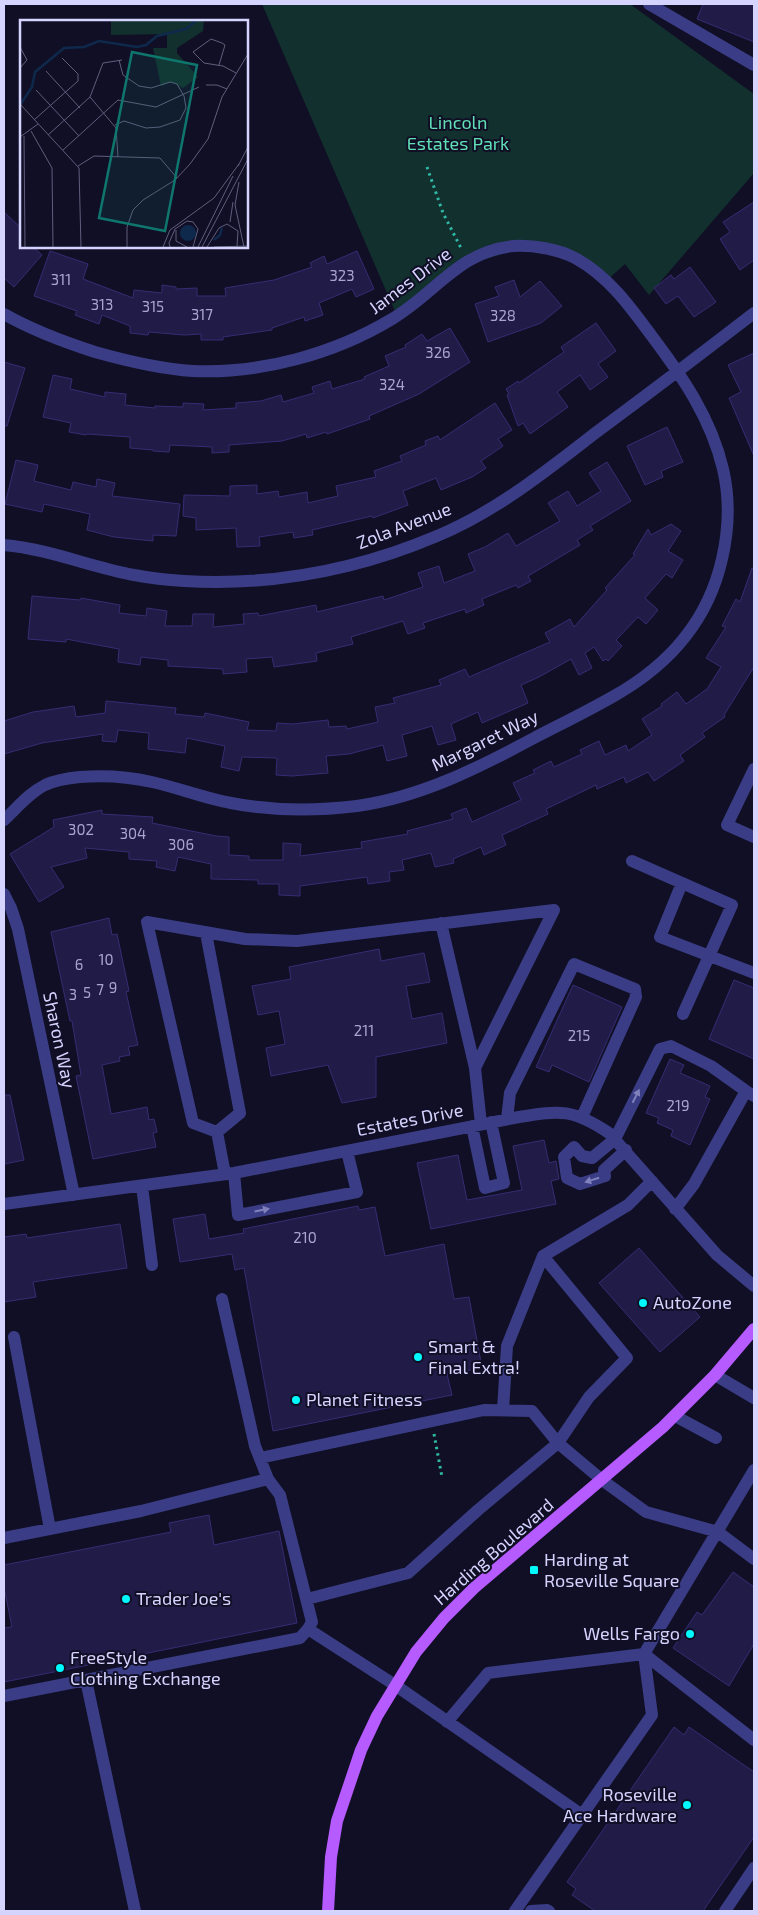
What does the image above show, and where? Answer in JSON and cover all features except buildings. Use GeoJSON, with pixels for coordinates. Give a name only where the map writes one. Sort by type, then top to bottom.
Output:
{"type":"FeatureCollection","features":[{"type":"Feature","properties":{"kind":"main road","name":"Harding Boulevard"},"geometry":{"type":"LineString","coordinates":[[328,1911],[331,1857],[337,1821],[361,1750],[395,1685],[416,1652],[444,1618],[468,1594],[675,1416],[715,1375],[754,1329]]}},
{"type":"Feature","properties":{"kind":"street"},"geometry":{"type":"LineString","coordinates":[[649,4],[754,66]]}},
{"type":"Feature","properties":{"kind":"street","name":"James Drive"},"geometry":{"type":"LineString","coordinates":[[4,314],[44,334],[120,359],[156,367],[192,371],[227,371],[263,366],[298,358],[367,333],[395,317],[423,297],[468,260],[491,250],[518,246],[547,249],[571,256],[592,270],[620,293],[678,371]]}},
{"type":"Feature","properties":{"kind":"street","name":"Zola Avenue"},"geometry":{"type":"LineString","coordinates":[[4,545],[33,549],[134,575],[183,581],[232,582],[279,579],[329,571],[386,555],[438,536],[488,509],[536,478],[754,313]]}},
{"type":"Feature","properties":{"kind":"street","name":"Margaret Way"},"geometry":{"type":"LineString","coordinates":[[4,820],[27,798],[48,784],[69,778],[91,776],[136,778],[234,804],[324,809],[362,805],[405,795],[442,783],[481,766],[616,695],[650,674],[678,647],[701,615],[717,580],[726,545],[728,504],[723,469],[712,433],[698,403],[678,371]]}},
{"type":"Feature","properties":{"kind":"street"},"geometry":{"type":"LineString","coordinates":[[754,769],[727,825],[754,837]]}},
{"type":"Feature","properties":{"kind":"street"},"geometry":{"type":"LineString","coordinates":[[632,861],[732,904],[683,1014]]}},
{"type":"Feature","properties":{"kind":"street"},"geometry":{"type":"LineString","coordinates":[[682,882],[660,937],[754,973]]}},
{"type":"Feature","properties":{"kind":"street","name":"Sharon Way"},"geometry":{"type":"LineString","coordinates":[[4,894],[18,930],[74,1195]]}},
{"type":"Feature","properties":{"kind":"street"},"geometry":{"type":"LineString","coordinates":[[217,1132],[192,1123],[147,922],[245,939],[298,941],[554,910],[475,1068]]}},
{"type":"Feature","properties":{"kind":"street"},"geometry":{"type":"LineString","coordinates":[[441,923],[475,1068],[482,1124]]}},
{"type":"Feature","properties":{"kind":"street"},"geometry":{"type":"LineString","coordinates":[[206,933],[240,1113],[217,1132]]}},
{"type":"Feature","properties":{"kind":"street"},"geometry":{"type":"LineString","coordinates":[[507,1119],[510,1093],[574,964],[635,989],[636,997],[582,1117]]}},
{"type":"Feature","properties":{"kind":"street"},"geometry":{"type":"LineString","coordinates":[[626,1150],[604,1170],[605,1176],[580,1184],[567,1178],[564,1157],[574,1147],[582,1156],[592,1158],[615,1139],[660,1049],[671,1046],[711,1066],[750,1094],[694,1184],[675,1208]]}},
{"type":"Feature","properties":{"kind":"street","name":"Estates Drive"},"geometry":{"type":"LineString","coordinates":[[4,1204],[230,1174],[507,1119],[549,1112],[569,1113],[582,1117],[609,1133],[626,1150],[717,1256],[754,1286]]}},
{"type":"Feature","properties":{"kind":"street"},"geometry":{"type":"LineString","coordinates":[[217,1132],[230,1174],[238,1214],[357,1192],[347,1151]]}},
{"type":"Feature","properties":{"kind":"street"},"geometry":{"type":"LineString","coordinates":[[503,1410],[507,1346],[543,1256],[628,1205],[652,1181]]}},
{"type":"Feature","properties":{"kind":"street"},"geometry":{"type":"LineString","coordinates":[[142,1186],[152,1264]]}},
{"type":"Feature","properties":{"kind":"street"},"geometry":{"type":"LineString","coordinates":[[307,1598],[408,1574],[478,1510],[558,1443],[590,1397],[627,1358],[543,1256]]}},
{"type":"Feature","properties":{"kind":"street"},"geometry":{"type":"LineString","coordinates":[[4,1696],[300,1638],[312,1622],[280,1495],[268,1480],[255,1446],[222,1299]]}},
{"type":"Feature","properties":{"kind":"street"},"geometry":{"type":"LineString","coordinates":[[14,1337],[50,1529]]}},
{"type":"Feature","properties":{"kind":"street"},"geometry":{"type":"LineString","coordinates":[[715,1375],[754,1398]]}},
{"type":"Feature","properties":{"kind":"street"},"geometry":{"type":"LineString","coordinates":[[260,1458],[484,1410],[532,1411],[558,1443],[602,1480],[646,1512],[718,1532],[754,1559]]}},
{"type":"Feature","properties":{"kind":"street"},"geometry":{"type":"LineString","coordinates":[[675,1416],[716,1438]]}},
{"type":"Feature","properties":{"kind":"street"},"geometry":{"type":"LineString","coordinates":[[515,1911],[652,1715],[644,1654],[754,1470]]}},
{"type":"Feature","properties":{"kind":"street"},"geometry":{"type":"LineString","coordinates":[[4,1538],[141,1512],[268,1480]]}},
{"type":"Feature","properties":{"kind":"street"},"geometry":{"type":"LineString","coordinates":[[308,1629],[395,1685],[582,1815]]}},
{"type":"Feature","properties":{"kind":"street"},"geometry":{"type":"LineString","coordinates":[[447,1722],[488,1673],[644,1654],[754,1740]]}},
{"type":"Feature","properties":{"kind":"street"},"geometry":{"type":"LineString","coordinates":[[86,1680],[136,1911]]}},
{"type":"Feature","properties":{"kind":"street"},"geometry":{"type":"LineString","coordinates":[[725,1911],[754,1868]]}},
{"type":"Feature","properties":{"kind":"street"},"geometry":{"type":"LineString","coordinates":[[531,1911],[549,1911]]}},
{"type":"Feature","properties":{"kind":"path"},"geometry":{"type":"LineString","coordinates":[[427,167],[442,213],[468,260]]}},
{"type":"Feature","properties":{"kind":"path"},"geometry":{"type":"LineString","coordinates":[[431,1422],[442,1477]]}},
{"type":"Feature","properties":{"kind":"green space","name":"Lincoln Estates Park"},"geometry":{"type":"Polygon","coordinates":[[[262,4],[630,4],[754,94],[754,173],[649,295],[625,264],[606,281],[564,256],[515,250],[467,265],[397,316],[262,4]]]}},
{"type":"Feature","properties":{"kind":"place","name":"AutoZone"},"geometry":{"type":"Point","coordinates":[643,1303]}},
{"type":"Feature","properties":{"kind":"place","name":"Smart & Final Extra!"},"geometry":{"type":"Point","coordinates":[418,1357]}},
{"type":"Feature","properties":{"kind":"place","name":"Planet Fitness"},"geometry":{"type":"Point","coordinates":[296,1400]}},
{"type":"Feature","properties":{"kind":"place","name":"Harding at Roseville Square"},"geometry":{"type":"Point","coordinates":[534,1570]}},
{"type":"Feature","properties":{"kind":"place","name":"Trader Joe's"},"geometry":{"type":"Point","coordinates":[126,1599]}},
{"type":"Feature","properties":{"kind":"place","name":"Wells Fargo"},"geometry":{"type":"Point","coordinates":[690,1634]}},
{"type":"Feature","properties":{"kind":"place","name":"FreeStyle Clothing Exchange"},"geometry":{"type":"Point","coordinates":[60,1668]}},
{"type":"Feature","properties":{"kind":"place","name":"Roseville Ace Hardware"},"geometry":{"type":"Point","coordinates":[687,1805]}}]}
